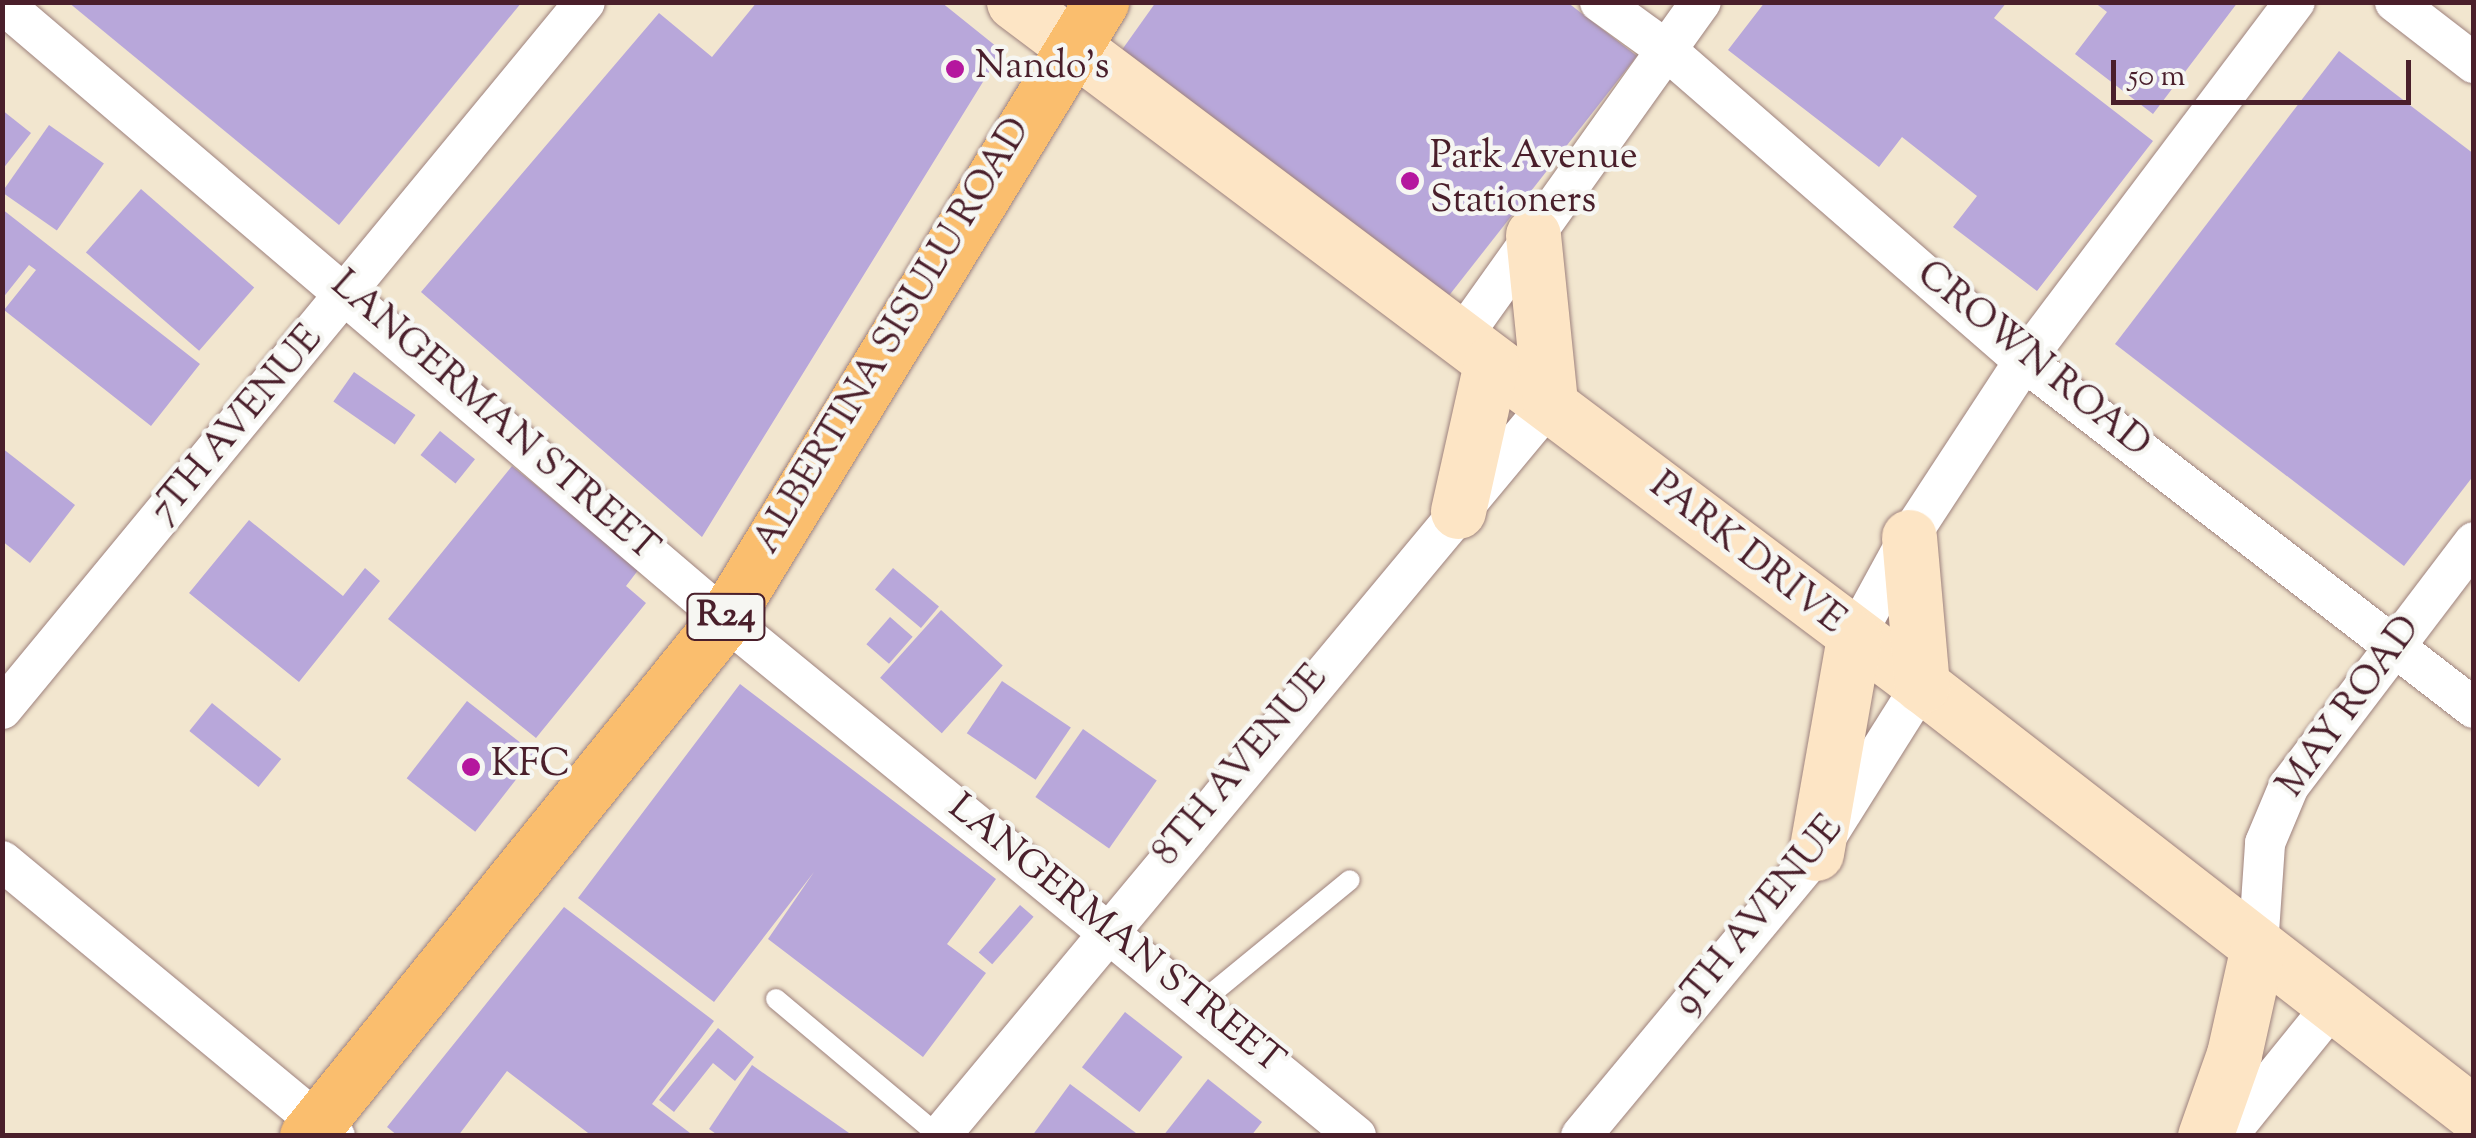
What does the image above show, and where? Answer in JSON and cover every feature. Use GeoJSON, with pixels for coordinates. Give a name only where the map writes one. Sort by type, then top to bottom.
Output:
{"type":"FeatureCollection","features":[{"type":"Feature","properties":{"kind":"main road","name":"ALBERTINA SISULU ROAD"},"geometry":{"type":"LineString","coordinates":[[320,1131],[725,619],[1069,47],[1101,2]]}},
{"type":"Feature","properties":{"kind":"street","name":"7TH AVENUE"},"geometry":{"type":"LineString","coordinates":[[2,709],[350,293],[584,2]]}},
{"type":"Feature","properties":{"kind":"street","name":"PARK DRIVE"},"geometry":{"type":"LineString","coordinates":[[1014,2],[1550,404],[1854,638],[1922,685],[2474,1114]]}},
{"type":"Feature","properties":{"kind":"street","name":"CROWN ROAD"},"geometry":{"type":"LineString","coordinates":[[1600,2],[1665,49],[2024,361],[2474,708]]}},
{"type":"Feature","properties":{"kind":"street"},"geometry":{"type":"LineString","coordinates":[[1458,512],[1476,351],[1533,235],[1701,2]]}},
{"type":"Feature","properties":{"kind":"street"},"geometry":{"type":"LineString","coordinates":[[1816,853],[1854,638],[1908,537],[2024,361],[2295,2]]}},
{"type":"Feature","properties":{"kind":"street"},"geometry":{"type":"LineString","coordinates":[[2395,2],[2474,62]]}},
{"type":"Feature","properties":{"kind":"street","name":"LANGERMAN STREET"},"geometry":{"type":"LineString","coordinates":[[2,3],[350,293],[725,619],[1108,928],[1356,1136]]}},
{"type":"Feature","properties":{"kind":"street"},"geometry":{"type":"LineString","coordinates":[[1533,235],[1550,404]]}},
{"type":"Feature","properties":{"kind":"street","name":"8TH AVENUE"},"geometry":{"type":"LineString","coordinates":[[939,1136],[1108,928],[1550,404]]}},
{"type":"Feature","properties":{"kind":"street"},"geometry":{"type":"LineString","coordinates":[[1908,537],[1922,685]]}},
{"type":"Feature","properties":{"kind":"street","name":"MAY ROAD"},"geometry":{"type":"LineString","coordinates":[[2258,947],[2263,854],[2289,786],[2474,542]]}},
{"type":"Feature","properties":{"kind":"street","name":"9TH AVENUE"},"geometry":{"type":"LineString","coordinates":[[1581,1136],[1816,853],[1922,685]]}},
{"type":"Feature","properties":{"kind":"street"},"geometry":{"type":"LineString","coordinates":[[2,861],[320,1131]]}},
{"type":"Feature","properties":{"kind":"street"},"geometry":{"type":"LineString","coordinates":[[2205,1136],[2234,1054],[2258,947]]}},
{"type":"Feature","properties":{"kind":"street"},"geometry":{"type":"LineString","coordinates":[[2227,1136],[2333,1006]]}},
{"type":"Feature","properties":{"kind":"lane"},"geometry":{"type":"LineString","coordinates":[[1199,1004],[1350,880]]}},
{"type":"Feature","properties":{"kind":"lane"},"geometry":{"type":"LineString","coordinates":[[776,999],[939,1136]]}},
{"type":"Feature","properties":{"kind":"building"},"geometry":{"type":"Polygon","coordinates":[[[68,2],[522,2],[339,225],[68,2]]]}},
{"type":"Feature","properties":{"kind":"building"},"geometry":{"type":"Polygon","coordinates":[[[757,2],[941,2],[1002,51],[702,537],[421,292],[659,13],[712,57],[757,2]]]}},
{"type":"Feature","properties":{"kind":"building","name":"Park Avenue Stationers"},"geometry":{"type":"Polygon","coordinates":[[[1156,2],[1567,2],[1637,56],[1440,307],[1119,54],[1156,2]]]}},
{"type":"Feature","properties":{"kind":"building"},"geometry":{"type":"Polygon","coordinates":[[[1765,2],[2007,2],[1994,18],[2153,141],[2037,291],[1953,227],[1977,196],[1902,137],[1879,167],[1728,50],[1765,2]]]}},
{"type":"Feature","properties":{"kind":"building"},"geometry":{"type":"Polygon","coordinates":[[[2094,2],[2238,2],[2153,114],[2075,54],[2107,12],[2094,2]]]}},
{"type":"Feature","properties":{"kind":"building"},"geometry":{"type":"Polygon","coordinates":[[[2339,51],[2474,154],[2474,475],[2404,566],[2115,344],[2339,51]]]}},
{"type":"Feature","properties":{"kind":"building"},"geometry":{"type":"Polygon","coordinates":[[[2,110],[31,133],[2,170],[2,110]]]}},
{"type":"Feature","properties":{"kind":"building"},"geometry":{"type":"Polygon","coordinates":[[[49,125],[104,163],[57,231],[2,192],[49,125]]]}},
{"type":"Feature","properties":{"kind":"building"},"geometry":{"type":"Polygon","coordinates":[[[141,189],[254,287],[199,351],[86,252],[141,189]]]}},
{"type":"Feature","properties":{"kind":"building"},"geometry":{"type":"Polygon","coordinates":[[[2,209],[200,364],[151,426],[4,310],[36,270],[29,265],[2,299],[2,209]]]}},
{"type":"Feature","properties":{"kind":"building"},"geometry":{"type":"Polygon","coordinates":[[[354,372],[415,415],[395,445],[333,401],[354,372]]]}},
{"type":"Feature","properties":{"kind":"building"},"geometry":{"type":"Polygon","coordinates":[[[440,431],[475,459],[455,483],[420,455],[440,431]]]}},
{"type":"Feature","properties":{"kind":"building"},"geometry":{"type":"Polygon","coordinates":[[[2,448],[75,505],[30,563],[2,541],[2,448]]]}},
{"type":"Feature","properties":{"kind":"building"},"geometry":{"type":"Polygon","coordinates":[[[512,466],[639,569],[626,586],[646,603],[536,738],[388,619],[512,466]]]}},
{"type":"Feature","properties":{"kind":"building"},"geometry":{"type":"Polygon","coordinates":[[[249,520],[343,596],[365,568],[380,581],[299,682],[189,593],[249,520]]]}},
{"type":"Feature","properties":{"kind":"building"},"geometry":{"type":"Polygon","coordinates":[[[893,568],[939,607],[921,628],[875,589],[893,568]]]}},
{"type":"Feature","properties":{"kind":"building"},"geometry":{"type":"Polygon","coordinates":[[[941,610],[1003,666],[942,733],[880,678],[941,610]]]}},
{"type":"Feature","properties":{"kind":"building"},"geometry":{"type":"Polygon","coordinates":[[[890,617],[913,637],[889,664],[866,644],[890,617]]]}},
{"type":"Feature","properties":{"kind":"building"},"geometry":{"type":"Polygon","coordinates":[[[1002,681],[1071,727],[1036,780],[967,733],[1002,681]]]}},
{"type":"Feature","properties":{"kind":"building"},"geometry":{"type":"Polygon","coordinates":[[[740,684],[996,879],[947,944],[986,973],[923,1057],[768,939],[814,872],[714,1002],[578,898],[740,684]]]}},
{"type":"Feature","properties":{"kind":"building","name":"KFC"},"geometry":{"type":"Polygon","coordinates":[[[467,701],[536,755],[475,832],[407,778],[467,701]]]}},
{"type":"Feature","properties":{"kind":"building"},"geometry":{"type":"Polygon","coordinates":[[[212,703],[281,759],[259,787],[189,731],[212,703]]]}},
{"type":"Feature","properties":{"kind":"building"},"geometry":{"type":"Polygon","coordinates":[[[1083,729],[1157,781],[1109,849],[1035,797],[1083,729]]]}},
{"type":"Feature","properties":{"kind":"building"},"geometry":{"type":"Polygon","coordinates":[[[1020,905],[1034,917],[992,964],[979,953],[1020,905]]]}},
{"type":"Feature","properties":{"kind":"building"},"geometry":{"type":"Polygon","coordinates":[[[564,907],[714,1021],[652,1104],[694,1136],[592,1136],[507,1071],[458,1136],[398,1136],[387,1127],[564,907]]]}},
{"type":"Feature","properties":{"kind":"building"},"geometry":{"type":"Polygon","coordinates":[[[1125,1012],[1183,1057],[1139,1112],[1082,1067],[1125,1012]]]}},
{"type":"Feature","properties":{"kind":"building"},"geometry":{"type":"Polygon","coordinates":[[[718,1028],[754,1057],[735,1081],[713,1063],[674,1112],[659,1100],[718,1028]]]}},
{"type":"Feature","properties":{"kind":"building"},"geometry":{"type":"Polygon","coordinates":[[[752,1065],[849,1133],[847,1136],[719,1136],[709,1129],[752,1065]]]}},
{"type":"Feature","properties":{"kind":"building"},"geometry":{"type":"Polygon","coordinates":[[[1208,1079],[1262,1122],[1251,1136],[1163,1136],[1208,1079]]]}},
{"type":"Feature","properties":{"kind":"building"},"geometry":{"type":"Polygon","coordinates":[[[1070,1084],[1140,1136],[1032,1136],[1070,1084]]]}},
{"type":"Feature","properties":{"kind":"place","name":"Nando's"},"geometry":{"type":"Point","coordinates":[955,69]}},
{"type":"Feature","properties":{"kind":"place","name":"Park Avenue Stationers"},"geometry":{"type":"Point","coordinates":[1410,181]}},
{"type":"Feature","properties":{"kind":"place","name":"KFC"},"geometry":{"type":"Point","coordinates":[471,767]}}]}
